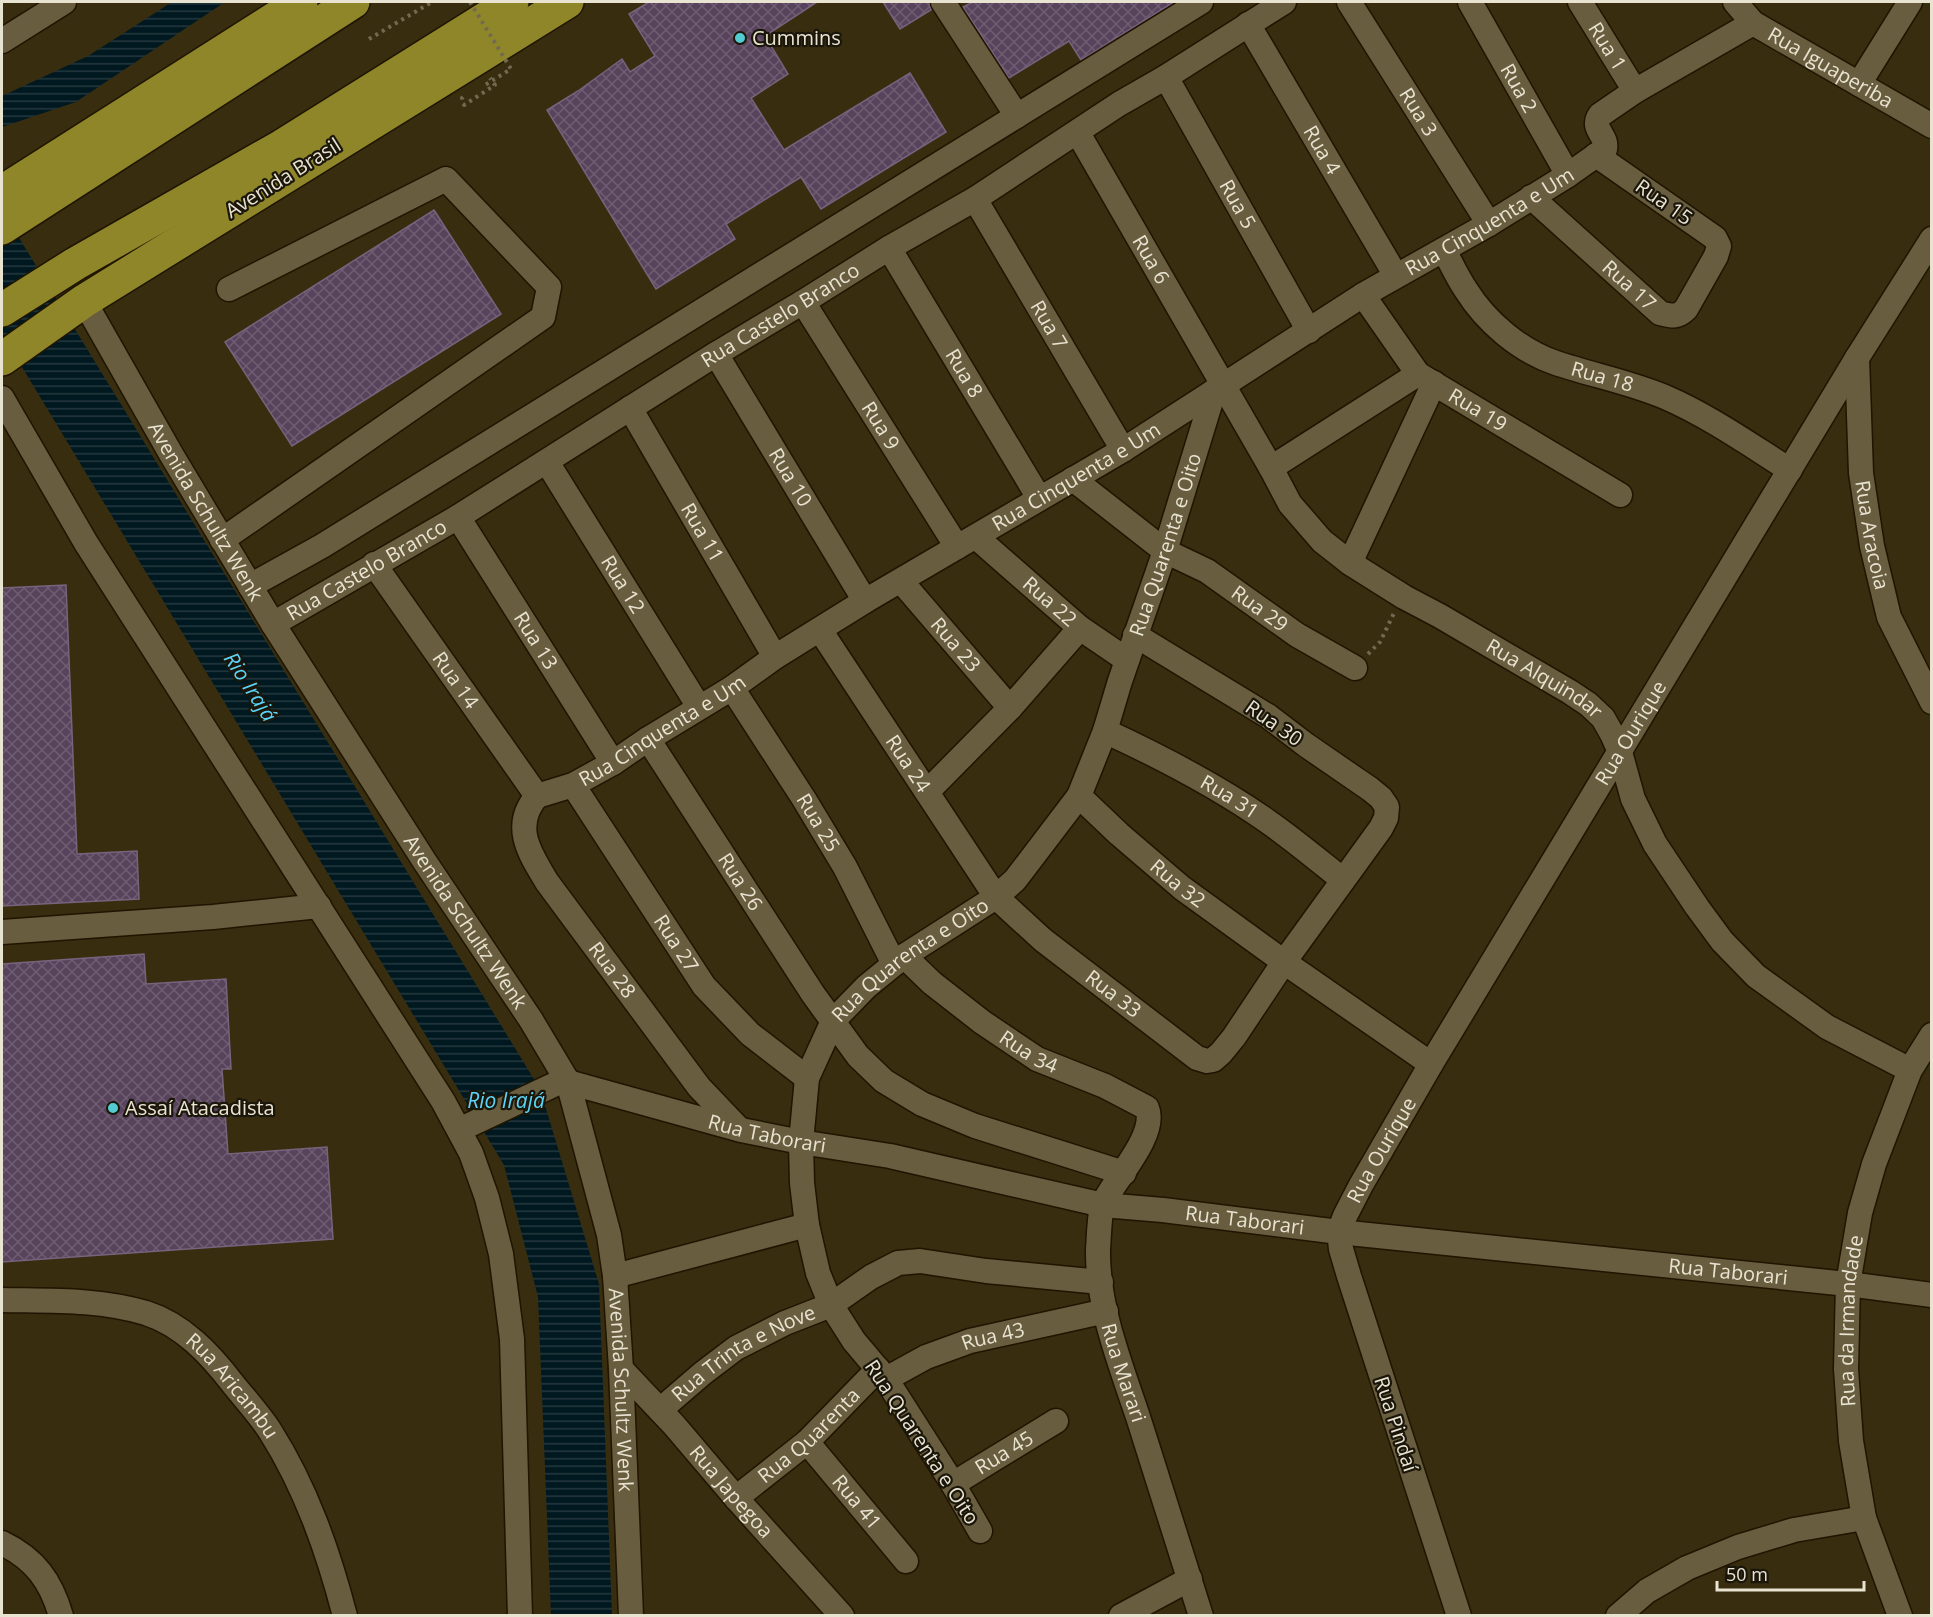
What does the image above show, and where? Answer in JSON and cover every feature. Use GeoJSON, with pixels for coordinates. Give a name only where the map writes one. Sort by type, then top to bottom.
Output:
{"type":"FeatureCollection","features":[{"type":"Feature","properties":{"kind":"highway"},"geometry":{"type":"LineString","coordinates":[[12,204],[301,2]]}},
{"type":"Feature","properties":{"kind":"highway"},"geometry":{"type":"LineString","coordinates":[[12,204],[353,2]]}},
{"type":"Feature","properties":{"kind":"highway","name":"Avenida Brasil"},"geometry":{"type":"LineString","coordinates":[[2,310],[75,264],[282,146],[512,2]]}},
{"type":"Feature","properties":{"kind":"highway","name":"Avenida Brasil"},"geometry":{"type":"LineString","coordinates":[[2,359],[74,308],[567,2]]}},
{"type":"Feature","properties":{"kind":"street"},"geometry":{"type":"LineString","coordinates":[[2,40],[64,2]]}},
{"type":"Feature","properties":{"kind":"street"},"geometry":{"type":"LineString","coordinates":[[943,2],[1017,116]]}},
{"type":"Feature","properties":{"kind":"street"},"geometry":{"type":"LineString","coordinates":[[250,586],[322,546],[1201,2]]}},
{"type":"Feature","properties":{"kind":"street","name":"Rua Castelo Branco"},"geometry":{"type":"LineString","coordinates":[[273,624],[458,517],[716,354],[889,248],[975,199],[1119,104],[1284,2]]}},
{"type":"Feature","properties":{"kind":"street","name":"Rua 3"},"geometry":{"type":"LineString","coordinates":[[1348,2],[1489,224]]}},
{"type":"Feature","properties":{"kind":"street","name":"Rua 2"},"geometry":{"type":"LineString","coordinates":[[1470,2],[1568,175]]}},
{"type":"Feature","properties":{"kind":"street","name":"Rua 1"},"geometry":{"type":"LineString","coordinates":[[1580,2],[1635,91]]}},
{"type":"Feature","properties":{"kind":"street","name":"Rua Iguaperiba"},"geometry":{"type":"LineString","coordinates":[[1735,2],[1752,23],[1932,126]]}},
{"type":"Feature","properties":{"kind":"street"},"geometry":{"type":"LineString","coordinates":[[1859,84],[1910,2]]}},
{"type":"Feature","properties":{"kind":"street"},"geometry":{"type":"LineString","coordinates":[[1601,148],[1596,126],[1600,115],[1635,91],[1752,23]]}},
{"type":"Feature","properties":{"kind":"street","name":"Rua 4"},"geometry":{"type":"LineString","coordinates":[[1248,24],[1396,276]]}},
{"type":"Feature","properties":{"kind":"street","name":"Rua 5"},"geometry":{"type":"LineString","coordinates":[[1166,77],[1309,331]]}},
{"type":"Feature","properties":{"kind":"street","name":"Rua 6"},"geometry":{"type":"LineString","coordinates":[[1078,133],[1218,388]]}},
{"type":"Feature","properties":{"kind":"street","name":"Rua Cinquenta e Um"},"geometry":{"type":"LineString","coordinates":[[537,796],[573,785],[613,763],[866,601],[1123,450],[1363,295],[1489,224],[1568,175],[1601,148]]}},
{"type":"Feature","properties":{"kind":"street","name":"Rua 15"},"geometry":{"type":"LineString","coordinates":[[1601,148],[1715,238],[1719,246],[1716,256]]}},
{"type":"Feature","properties":{"kind":"street"},"geometry":{"type":"LineString","coordinates":[[222,540],[543,317],[549,287],[446,179],[230,289]]}},
{"type":"Feature","properties":{"kind":"street","name":"Rua 17"},"geometry":{"type":"LineString","coordinates":[[1531,197],[1660,313],[1673,316],[1679,315],[1686,309],[1716,256]]}},
{"type":"Feature","properties":{"kind":"street","name":"Rua 7"},"geometry":{"type":"LineString","coordinates":[[975,199],[1123,450]]}},
{"type":"Feature","properties":{"kind":"street","name":"Rua Ourique"},"geometry":{"type":"LineString","coordinates":[[1339,1232],[1361,1185],[1431,1064],[1857,358],[1932,239]]}},
{"type":"Feature","properties":{"kind":"street","name":"Rua 8"},"geometry":{"type":"LineString","coordinates":[[889,248],[1039,498]]}},
{"type":"Feature","properties":{"kind":"street","name":"Rua 18"},"geometry":{"type":"LineString","coordinates":[[1444,250],[1466,291],[1492,322],[1520,346],[1555,362],[1617,379],[1666,398],[1719,426],[1790,470]]}},
{"type":"Feature","properties":{"kind":"street","name":"Rua 19"},"geometry":{"type":"LineString","coordinates":[[1363,295],[1426,379],[1620,495]]}},
{"type":"Feature","properties":{"kind":"street","name":"Rua 9"},"geometry":{"type":"LineString","coordinates":[[803,302],[967,542]]}},
{"type":"Feature","properties":{"kind":"street","name":"Avenida Schultz Wenk"},"geometry":{"type":"LineString","coordinates":[[74,308],[419,852],[531,1020],[559,1083],[609,1235],[615,1276],[631,1616]]}},
{"type":"Feature","properties":{"kind":"street","name":"Rua 10"},"geometry":{"type":"LineString","coordinates":[[716,354],[866,601]]}},
{"type":"Feature","properties":{"kind":"street","name":"Rua Aracoia"},"geometry":{"type":"LineString","coordinates":[[1857,358],[1862,473],[1872,546],[1889,617],[1932,702]]}},
{"type":"Feature","properties":{"kind":"street"},"geometry":{"type":"LineString","coordinates":[[1271,468],[1426,379]]}},
{"type":"Feature","properties":{"kind":"street"},"geometry":{"type":"LineString","coordinates":[[1350,563],[1426,379]]}},
{"type":"Feature","properties":{"kind":"street","name":"Rua Alquindar"},"geometry":{"type":"LineString","coordinates":[[1218,388],[1271,468],[1290,504],[1322,541],[1350,563],[1404,597],[1570,692],[1603,718],[1620,752],[1633,800],[1655,844],[1722,941],[1756,976],[1827,1027],[1910,1070]]}},
{"type":"Feature","properties":{"kind":"street","name":"Rua Quarenta e Oito"},"geometry":{"type":"LineString","coordinates":[[980,1531],[953,1484],[882,1374],[854,1341],[831,1305],[818,1273],[807,1224],[802,1183],[801,1142],[807,1078],[833,1021],[866,987],[899,960],[996,897],[1015,880],[1079,796],[1105,731],[1218,388]]}},
{"type":"Feature","properties":{"kind":"street"},"geometry":{"type":"LineString","coordinates":[[2,398],[86,543],[443,1101],[467,1126],[471,1153],[487,1198],[501,1254],[512,1339],[520,1616]]}},
{"type":"Feature","properties":{"kind":"street","name":"Rua 11"},"geometry":{"type":"LineString","coordinates":[[630,408],[776,657]]}},
{"type":"Feature","properties":{"kind":"street","name":"Rua 12"},"geometry":{"type":"LineString","coordinates":[[547,462],[699,707]]}},
{"type":"Feature","properties":{"kind":"street","name":"Rua 29"},"geometry":{"type":"LineString","coordinates":[[1073,478],[1165,551],[1207,571],[1297,635],[1355,668]]}},
{"type":"Feature","properties":{"kind":"street","name":"Rua 13"},"geometry":{"type":"LineString","coordinates":[[458,517],[613,763]]}},
{"type":"Feature","properties":{"kind":"street","name":"Rua 22"},"geometry":{"type":"LineString","coordinates":[[967,542],[1080,628],[1127,660]]}},
{"type":"Feature","properties":{"kind":"street","name":"Rua 14"},"geometry":{"type":"LineString","coordinates":[[374,564],[537,796]]}},
{"type":"Feature","properties":{"kind":"street","name":"Rua 23"},"geometry":{"type":"LineString","coordinates":[[901,581],[1010,708]]}},
{"type":"Feature","properties":{"kind":"street"},"geometry":{"type":"LineString","coordinates":[[927,792],[1010,708],[1080,628]]}},
{"type":"Feature","properties":{"kind":"street","name":"Rua 24"},"geometry":{"type":"LineString","coordinates":[[820,630],[996,897]]}},
{"type":"Feature","properties":{"kind":"street","name":"Rua 30"},"geometry":{"type":"LineString","coordinates":[[1136,635],[1268,716],[1382,798],[1387,807],[1382,828],[1343,880]]}},
{"type":"Feature","properties":{"kind":"street","name":"Rua 25"},"geometry":{"type":"LineString","coordinates":[[732,688],[804,799],[899,960]]}},
{"type":"Feature","properties":{"kind":"street","name":"Rua 31"},"geometry":{"type":"LineString","coordinates":[[1105,731],[1151,752],[1227,795],[1268,821],[1343,880]]}},
{"type":"Feature","properties":{"kind":"street","name":"Rua 26"},"geometry":{"type":"LineString","coordinates":[[648,739],[813,994],[858,1056],[884,1081],[921,1104],[975,1126],[1124,1173]]}},
{"type":"Feature","properties":{"kind":"street","name":"Rua 27"},"geometry":{"type":"LineString","coordinates":[[573,785],[704,986],[750,1034],[807,1078]]}},
{"type":"Feature","properties":{"kind":"street","name":"Rua 28"},"geometry":{"type":"LineString","coordinates":[[537,796],[526,815],[524,832],[530,854],[548,882],[699,1087],[741,1130]]}},
{"type":"Feature","properties":{"kind":"street","name":"Rua 32"},"geometry":{"type":"LineString","coordinates":[[1079,796],[1182,888],[1431,1064]]}},
{"type":"Feature","properties":{"kind":"street"},"geometry":{"type":"LineString","coordinates":[[1284,962],[1343,880]]}},
{"type":"Feature","properties":{"kind":"street","name":"Rua 33"},"geometry":{"type":"LineString","coordinates":[[996,897],[1043,940],[1197,1058],[1207,1061],[1213,1060],[1221,1053],[1284,962]]}},
{"type":"Feature","properties":{"kind":"street"},"geometry":{"type":"LineString","coordinates":[[2,932],[213,917],[319,906]]}},
{"type":"Feature","properties":{"kind":"street","name":"Rua 34"},"geometry":{"type":"LineString","coordinates":[[899,960],[982,1022],[1037,1059],[1105,1086],[1147,1108],[1149,1113],[1145,1132]]}},
{"type":"Feature","properties":{"kind":"street","name":"Rua da Irmandade"},"geometry":{"type":"LineString","coordinates":[[1900,1616],[1864,1518],[1850,1431],[1846,1369],[1848,1284],[1860,1213],[1874,1164],[1910,1070],[1932,1035]]}},
{"type":"Feature","properties":{"kind":"street"},"geometry":{"type":"LineString","coordinates":[[467,1126],[559,1083]]}},
{"type":"Feature","properties":{"kind":"street","name":"Rua Taborari"},"geometry":{"type":"LineString","coordinates":[[559,1083],[741,1130],[890,1156],[1102,1205],[1163,1210],[1339,1232],[1848,1284],[1932,1295]]}},
{"type":"Feature","properties":{"kind":"street","name":"Rua Marari"},"geometry":{"type":"LineString","coordinates":[[1145,1132],[1124,1173],[1102,1205],[1098,1250],[1101,1282],[1106,1311],[1123,1371],[1202,1616]]}},
{"type":"Feature","properties":{"kind":"street"},"geometry":{"type":"LineString","coordinates":[[615,1276],[807,1224]]}},
{"type":"Feature","properties":{"kind":"street","name":"Rua Pindaí"},"geometry":{"type":"LineString","coordinates":[[1339,1232],[1341,1249],[1349,1276],[1459,1616]]}},
{"type":"Feature","properties":{"kind":"street","name":"Rua Trinta e Nove"},"geometry":{"type":"LineString","coordinates":[[660,1410],[736,1348],[785,1323],[831,1305],[871,1277],[898,1263],[920,1262],[1101,1282]]}},
{"type":"Feature","properties":{"kind":"street","name":"Rua Aricambu"},"geometry":{"type":"LineString","coordinates":[[2,1300],[96,1302],[147,1314],[168,1323],[192,1338],[225,1374],[269,1429],[297,1480],[332,1566],[345,1616]]}},
{"type":"Feature","properties":{"kind":"street","name":"Rua 43"},"geometry":{"type":"LineString","coordinates":[[882,1374],[970,1341],[1106,1311]]}},
{"type":"Feature","properties":{"kind":"street","name":"Rua Japegoa"},"geometry":{"type":"LineString","coordinates":[[621,1369],[842,1616]]}},
{"type":"Feature","properties":{"kind":"street","name":"Rua Quarenta"},"geometry":{"type":"LineString","coordinates":[[736,1498],[807,1442],[882,1374]]}},
{"type":"Feature","properties":{"kind":"street","name":"Rua 45"},"geometry":{"type":"LineString","coordinates":[[953,1484],[1056,1421]]}},
{"type":"Feature","properties":{"kind":"street","name":"Rua 41"},"geometry":{"type":"LineString","coordinates":[[807,1442],[906,1561]]}},
{"type":"Feature","properties":{"kind":"street"},"geometry":{"type":"LineString","coordinates":[[1618,1616],[1657,1585],[1687,1568],[1738,1547],[1794,1530],[1864,1518]]}},
{"type":"Feature","properties":{"kind":"street"},"geometry":{"type":"LineString","coordinates":[[2,1542],[28,1560],[46,1577],[56,1596],[61,1616]]}},
{"type":"Feature","properties":{"kind":"street"},"geometry":{"type":"LineString","coordinates":[[1121,1616],[1190,1579]]}},
{"type":"Feature","properties":{"kind":"path"},"geometry":{"type":"LineString","coordinates":[[369,39],[432,2]]}},
{"type":"Feature","properties":{"kind":"path"},"geometry":{"type":"LineString","coordinates":[[470,2],[511,69],[485,85]]}},
{"type":"Feature","properties":{"kind":"path"},"geometry":{"type":"LineString","coordinates":[[1355,668],[1380,642],[1390,619],[1404,597]]}},
{"type":"Feature","properties":{"kind":"water"},"geometry":{"type":"Polygon","coordinates":[[[172,2],[225,2],[76,102],[2,127],[2,96],[88,56],[172,2]]]}},
{"type":"Feature","properties":{"kind":"water","name":"Rio Irajá"},"geometry":{"type":"Polygon","coordinates":[[[2,210],[540,1089],[599,1284],[612,1615],[551,1615],[538,1297],[504,1165],[2,334],[2,210]]]}},
{"type":"Feature","properties":{"kind":"building"},"geometry":{"type":"Polygon","coordinates":[[[649,2],[817,2],[765,36],[788,74],[751,98],[784,150],[910,73],[946,132],[821,209],[801,177],[726,224],[735,239],[656,289],[547,110],[622,59],[630,72],[655,56],[629,14],[649,2]]]}},
{"type":"Feature","properties":{"kind":"building"},"geometry":{"type":"Polygon","coordinates":[[[883,2],[929,2],[931,10],[900,29],[883,2]]]}},
{"type":"Feature","properties":{"kind":"building"},"geometry":{"type":"Polygon","coordinates":[[[973,2],[1174,2],[1081,60],[1069,41],[1009,78],[963,7],[973,2]]]}},
{"type":"Feature","properties":{"kind":"building"},"geometry":{"type":"Polygon","coordinates":[[[434,210],[501,314],[292,446],[225,342],[434,210]]]}},
{"type":"Feature","properties":{"kind":"building"},"geometry":{"type":"Polygon","coordinates":[[[66,585],[77,854],[137,851],[139,899],[2,906],[2,588],[66,585]]]}},
{"type":"Feature","properties":{"kind":"building","name":"Assaí Atacadista"},"geometry":{"type":"Polygon","coordinates":[[[144,954],[146,984],[226,979],[231,1069],[222,1069],[228,1154],[327,1147],[333,1239],[2,1262],[2,964],[144,954]]]}},
{"type":"Feature","properties":{"kind":"place","name":"Cummins"},"geometry":{"type":"Point","coordinates":[740,38]}},
{"type":"Feature","properties":{"kind":"place","name":"Assaí Atacadista"},"geometry":{"type":"Point","coordinates":[113,1108]}}]}
